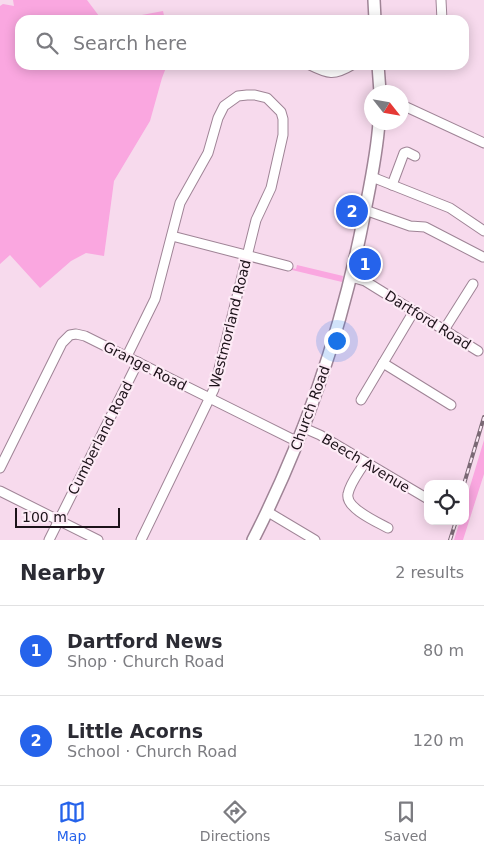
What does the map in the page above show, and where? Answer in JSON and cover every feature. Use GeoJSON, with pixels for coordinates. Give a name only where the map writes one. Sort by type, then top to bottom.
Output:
{"type":"FeatureCollection","features":[{"type":"Feature","properties":{"kind":"main road"},"geometry":{"type":"LineString","coordinates":[[374,0],[375,15]]}},
{"type":"Feature","properties":{"kind":"main road"},"geometry":{"type":"LineString","coordinates":[[378,70],[379,85]]}},
{"type":"Feature","properties":{"kind":"main road","name":"Church Road"},"geometry":{"type":"LineString","coordinates":[[253,540],[268,512],[304,428],[331,353],[351,277],[377,155],[379,130]]}},
{"type":"Feature","properties":{"kind":"street"},"geometry":{"type":"LineString","coordinates":[[441,0],[442,15]]}},
{"type":"Feature","properties":{"kind":"street"},"geometry":{"type":"LineString","coordinates":[[319,70],[331,73],[343,70]]}},
{"type":"Feature","properties":{"kind":"street","name":"Westmorland Road"},"geometry":{"type":"LineString","coordinates":[[141,540],[210,399],[256,220],[271,188],[283,135],[281,112],[271,101],[262,96],[247,94],[238,96],[224,106],[218,118],[208,153],[182,198],[172,236]]}},
{"type":"Feature","properties":{"kind":"street"},"geometry":{"type":"LineString","coordinates":[[409,108],[484,144]]}},
{"type":"Feature","properties":{"kind":"street"},"geometry":{"type":"LineString","coordinates":[[392,185],[404,153],[407,152],[415,156]]}},
{"type":"Feature","properties":{"kind":"street"},"geometry":{"type":"LineString","coordinates":[[372,177],[450,208],[484,231]]}},
{"type":"Feature","properties":{"kind":"street"},"geometry":{"type":"LineString","coordinates":[[365,210],[410,226],[425,227],[484,257]]}},
{"type":"Feature","properties":{"kind":"street"},"geometry":{"type":"LineString","coordinates":[[127,356],[155,299],[172,236],[288,266]]}},
{"type":"Feature","properties":{"kind":"street","name":"Dartford Road"},"geometry":{"type":"LineString","coordinates":[[351,277],[362,279],[478,351]]}},
{"type":"Feature","properties":{"kind":"street"},"geometry":{"type":"LineString","coordinates":[[444,330],[473,284]]}},
{"type":"Feature","properties":{"kind":"street"},"geometry":{"type":"LineString","coordinates":[[361,400],[414,311]]}},
{"type":"Feature","properties":{"kind":"street","name":"Grange Road"},"geometry":{"type":"LineString","coordinates":[[0,468],[62,343],[70,335],[76,334],[85,336],[127,356],[298,442]]}},
{"type":"Feature","properties":{"kind":"street","name":"Cumberland Road"},"geometry":{"type":"LineString","coordinates":[[49,540],[138,362]]}},
{"type":"Feature","properties":{"kind":"street"},"geometry":{"type":"LineString","coordinates":[[384,363],[451,405]]}},
{"type":"Feature","properties":{"kind":"street","name":"Beech Avenue"},"geometry":{"type":"LineString","coordinates":[[304,428],[320,435],[424,497]]}},
{"type":"Feature","properties":{"kind":"street"},"geometry":{"type":"LineString","coordinates":[[365,462],[348,492],[348,501],[354,508],[388,528]]}},
{"type":"Feature","properties":{"kind":"street"},"geometry":{"type":"LineString","coordinates":[[0,491],[98,540]]}},
{"type":"Feature","properties":{"kind":"street"},"geometry":{"type":"LineString","coordinates":[[268,512],[315,540]]}},
{"type":"Feature","properties":{"kind":"shaded area"},"geometry":{"type":"Polygon","coordinates":[[[13,0],[87,0],[98,15],[15,15],[15,70],[165,70],[150,121],[114,181],[104,256],[86,253],[71,261],[40,288],[10,255],[0,264],[0,6],[3,4],[14,6],[13,0]]]}},
{"type":"Feature","properties":{"kind":"shaded area"},"geometry":{"type":"Polygon","coordinates":[[[163,11],[164,15],[142,15],[163,11]]]}},
{"type":"Feature","properties":{"kind":"shaded area"},"geometry":{"type":"Polygon","coordinates":[[[297,265],[343,276],[342,282],[292,270],[292,268],[296,269],[297,265]]]}},
{"type":"Feature","properties":{"kind":"shaded area"},"geometry":{"type":"Polygon","coordinates":[[[484,440],[484,474],[469,521],[469,490],[484,440]]]}},
{"type":"Feature","properties":{"kind":"shaded area"},"geometry":{"type":"Polygon","coordinates":[[[459,525],[468,525],[463,540],[454,540],[459,525]]]}},
{"type":"Feature","properties":{"kind":"railway"},"geometry":{"type":"LineString","coordinates":[[465,480],[484,417]]}},
{"type":"Feature","properties":{"kind":"railway"},"geometry":{"type":"LineString","coordinates":[[450,540],[455,525]]}},
{"type":"Feature","properties":{"kind":"place","name":"Little Acorns"},"geometry":{"type":"Point","coordinates":[352,211]}},
{"type":"Feature","properties":{"kind":"place","name":"Dartford News"},"geometry":{"type":"Point","coordinates":[365,264]}}]}
